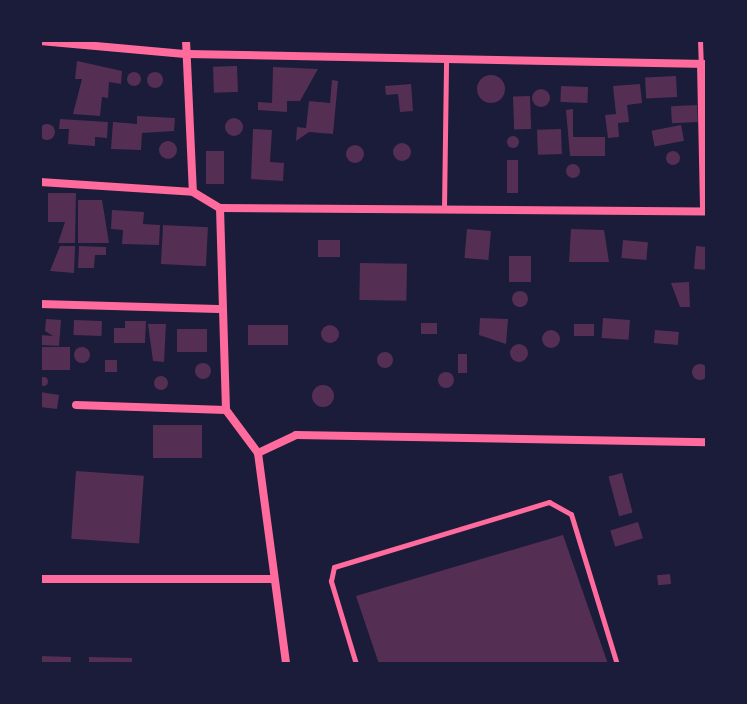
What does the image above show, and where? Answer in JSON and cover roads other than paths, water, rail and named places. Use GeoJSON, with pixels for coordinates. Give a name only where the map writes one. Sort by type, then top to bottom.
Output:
{"type":"FeatureCollection","features":[{"type":"Feature","properties":{"kind":"street"},"geometry":{"type":"LineString","coordinates":[[186,40],[193,192]]}},
{"type":"Feature","properties":{"kind":"street"},"geometry":{"type":"LineString","coordinates":[[40,41],[187,54],[704,64],[705,211],[220,208],[193,192],[40,182]]}},
{"type":"Feature","properties":{"kind":"street"},"geometry":{"type":"LineString","coordinates":[[220,208],[218,309],[226,410],[258,453],[286,664]]}},
{"type":"Feature","properties":{"kind":"street"},"geometry":{"type":"LineString","coordinates":[[40,304],[218,309]]}},
{"type":"Feature","properties":{"kind":"street"},"geometry":{"type":"LineString","coordinates":[[76,405],[226,410]]}},
{"type":"Feature","properties":{"kind":"street"},"geometry":{"type":"LineString","coordinates":[[258,453],[296,435],[707,442]]}},
{"type":"Feature","properties":{"kind":"street"},"geometry":{"type":"LineString","coordinates":[[40,579],[274,579]]}},
{"type":"Feature","properties":{"kind":"lane"},"geometry":{"type":"LineString","coordinates":[[700,40],[704,64]]}},
{"type":"Feature","properties":{"kind":"lane"},"geometry":{"type":"LineString","coordinates":[[444,209],[446,61]]}},
{"type":"Feature","properties":{"kind":"lane"},"geometry":{"type":"LineString","coordinates":[[356,664],[331,581],[334,567],[549,502],[571,514],[617,664]]}}]}
